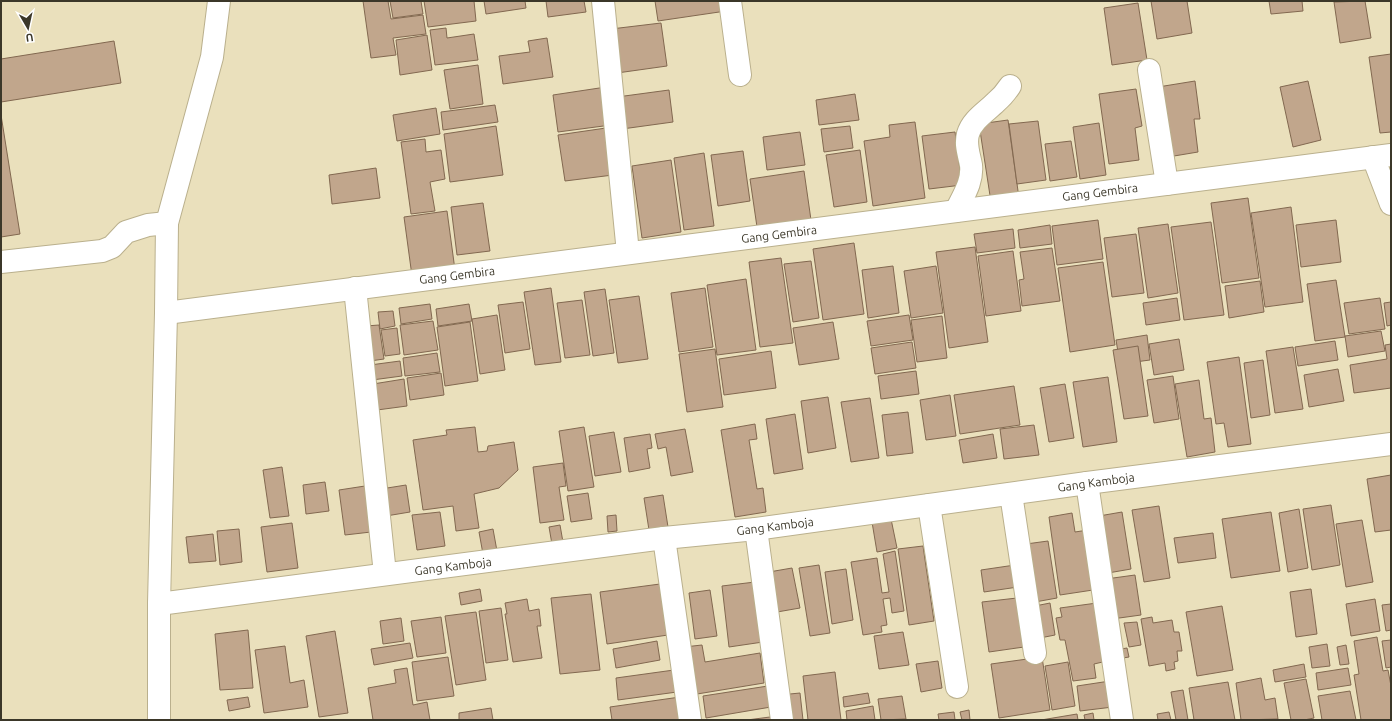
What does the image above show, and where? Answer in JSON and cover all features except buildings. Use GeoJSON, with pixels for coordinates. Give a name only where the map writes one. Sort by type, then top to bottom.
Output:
{"type":"FeatureCollection","features":[{"type":"Feature","properties":{"kind":"street"},"geometry":{"type":"LineString","coordinates":[[159,720],[158,604],[167,223],[212,57],[219,1]]}},
{"type":"Feature","properties":{"kind":"street"},"geometry":{"type":"LineString","coordinates":[[603,1],[628,253]]}},
{"type":"Feature","properties":{"kind":"street"},"geometry":{"type":"LineString","coordinates":[[730,1],[740,75]]}},
{"type":"Feature","properties":{"kind":"street"},"geometry":{"type":"LineString","coordinates":[[1149,70],[1167,184]]}},
{"type":"Feature","properties":{"kind":"street"},"geometry":{"type":"LineString","coordinates":[[956,211],[968,186],[970,176],[971,166],[966,143],[968,133],[973,123],[997,102],[1010,86]]}},
{"type":"Feature","properties":{"kind":"street"},"geometry":{"type":"LineString","coordinates":[[1382,156],[1391,204]]}},
{"type":"Feature","properties":{"kind":"street","name":"Gang Gembira"},"geometry":{"type":"LineString","coordinates":[[166,313],[1382,156]]}},
{"type":"Feature","properties":{"kind":"street"},"geometry":{"type":"LineString","coordinates":[[1,262],[102,251],[112,247],[126,232],[167,223]]}},
{"type":"Feature","properties":{"kind":"street"},"geometry":{"type":"LineString","coordinates":[[355,288],[385,574]]}},
{"type":"Feature","properties":{"kind":"street","name":"Gang Kamboja"},"geometry":{"type":"LineString","coordinates":[[158,604],[664,538],[756,529],[1087,483],[1391,444]]}},
{"type":"Feature","properties":{"kind":"street"},"geometry":{"type":"LineString","coordinates":[[1087,483],[1122,720]]}},
{"type":"Feature","properties":{"kind":"street"},"geometry":{"type":"LineString","coordinates":[[1011,494],[1035,653]]}},
{"type":"Feature","properties":{"kind":"street"},"geometry":{"type":"LineString","coordinates":[[929,505],[957,687]]}},
{"type":"Feature","properties":{"kind":"street"},"geometry":{"type":"LineString","coordinates":[[756,529],[782,720]]}},
{"type":"Feature","properties":{"kind":"street"},"geometry":{"type":"LineString","coordinates":[[664,538],[690,720]]}}]}
